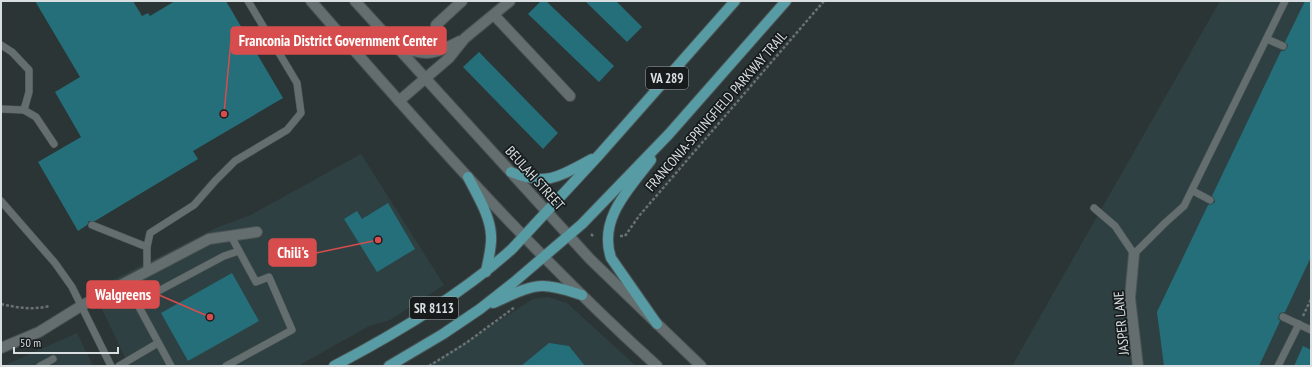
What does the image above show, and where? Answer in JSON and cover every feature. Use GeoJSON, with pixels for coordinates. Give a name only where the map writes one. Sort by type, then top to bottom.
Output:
{"type":"FeatureCollection","features":[{"type":"Feature","properties":{"kind":"main road"},"geometry":{"type":"LineString","coordinates":[[310,1],[468,177],[543,257],[582,296],[657,366]]}},
{"type":"Feature","properties":{"kind":"main road","name":"BEULAH STREET"},"geometry":{"type":"LineString","coordinates":[[355,1],[580,248],[701,366]]}},
{"type":"Feature","properties":{"kind":"main road"},"geometry":{"type":"LineString","coordinates":[[436,25],[462,1]]}},
{"type":"Feature","properties":{"kind":"main road"},"geometry":{"type":"LineString","coordinates":[[396,46],[418,53],[434,53],[442,50],[465,38],[510,1]]}},
{"type":"Feature","properties":{"kind":"main road","name":"VA 289"},"geometry":{"type":"LineString","coordinates":[[547,212],[735,1]]}},
{"type":"Feature","properties":{"kind":"main road","name":"VA 289"},"geometry":{"type":"LineString","coordinates":[[568,235],[582,224],[669,134],[786,1]]}},
{"type":"Feature","properties":{"kind":"main road"},"geometry":{"type":"LineString","coordinates":[[494,15],[570,96]]}},
{"type":"Feature","properties":{"kind":"main road"},"geometry":{"type":"LineString","coordinates":[[399,101],[449,58],[465,38]]}},
{"type":"Feature","properties":{"kind":"main road"},"geometry":{"type":"LineString","coordinates":[[657,324],[611,258],[608,250],[607,236],[611,219],[617,206],[669,134]]}},
{"type":"Feature","properties":{"kind":"main road"},"geometry":{"type":"LineString","coordinates":[[511,172],[536,180],[550,179],[567,173],[599,155]]}},
{"type":"Feature","properties":{"kind":"main road"},"geometry":{"type":"LineString","coordinates":[[468,177],[487,215],[492,234],[486,272]]}},
{"type":"Feature","properties":{"kind":"main road","name":"SR 8113"},"geometry":{"type":"LineString","coordinates":[[334,366],[420,316],[486,272],[512,249],[547,212]]}},
{"type":"Feature","properties":{"kind":"main road"},"geometry":{"type":"LineString","coordinates":[[1,348],[39,332],[81,306],[209,239],[256,232]]}},
{"type":"Feature","properties":{"kind":"main road","name":"SR 8113"},"geometry":{"type":"LineString","coordinates":[[389,366],[443,334],[480,309],[512,284],[568,235]]}},
{"type":"Feature","properties":{"kind":"main road","name":"JASPER LANE"},"geometry":{"type":"LineString","coordinates":[[1134,254],[1130,298],[1138,366]]}},
{"type":"Feature","properties":{"kind":"main road"},"geometry":{"type":"LineString","coordinates":[[480,309],[527,289],[542,286],[559,288],[582,296]]}},
{"type":"Feature","properties":{"kind":"lane"},"geometry":{"type":"LineString","coordinates":[[147,272],[147,247],[150,233],[194,205],[235,161],[286,130],[301,113],[297,83],[248,1]]}},
{"type":"Feature","properties":{"kind":"lane"},"geometry":{"type":"LineString","coordinates":[[1094,208],[1116,226],[1134,254],[1184,206],[1285,1]]}},
{"type":"Feature","properties":{"kind":"lane"},"geometry":{"type":"LineString","coordinates":[[1267,38],[1283,46]]}},
{"type":"Feature","properties":{"kind":"lane"},"geometry":{"type":"LineString","coordinates":[[1,45],[12,52],[29,70],[29,92],[24,110]]}},
{"type":"Feature","properties":{"kind":"lane"},"geometry":{"type":"LineString","coordinates":[[1,109],[24,110],[36,117],[54,144]]}},
{"type":"Feature","properties":{"kind":"lane"},"geometry":{"type":"LineString","coordinates":[[1192,191],[1210,200]]}},
{"type":"Feature","properties":{"kind":"lane"},"geometry":{"type":"LineString","coordinates":[[1,201],[56,263],[72,287],[111,366]]}},
{"type":"Feature","properties":{"kind":"lane"},"geometry":{"type":"LineString","coordinates":[[92,225],[147,247]]}},
{"type":"Feature","properties":{"kind":"lane"},"geometry":{"type":"LineString","coordinates":[[226,366],[292,330],[269,277],[256,282],[231,236]]}},
{"type":"Feature","properties":{"kind":"lane"},"geometry":{"type":"LineString","coordinates":[[136,303],[224,256],[239,251]]}},
{"type":"Feature","properties":{"kind":"lane"},"geometry":{"type":"LineString","coordinates":[[126,283],[171,366]]}},
{"type":"Feature","properties":{"kind":"lane"},"geometry":{"type":"LineString","coordinates":[[1283,316],[1311,330]]}},
{"type":"Feature","properties":{"kind":"lane"},"geometry":{"type":"LineString","coordinates":[[1278,366],[1299,324]]}},
{"type":"Feature","properties":{"kind":"lane"},"geometry":{"type":"LineString","coordinates":[[119,366],[158,343]]}},
{"type":"Feature","properties":{"kind":"lane"},"geometry":{"type":"LineString","coordinates":[[40,366],[53,358]]}},
{"type":"Feature","properties":{"kind":"path","name":"FRANCONIA-SPRINGFIELD PARKWAY TRAIL"},"geometry":{"type":"LineString","coordinates":[[625,236],[639,216],[824,1]]}},
{"type":"Feature","properties":{"kind":"path"},"geometry":{"type":"LineString","coordinates":[[591,234],[594,237]]}},
{"type":"Feature","properties":{"kind":"path"},"geometry":{"type":"LineString","coordinates":[[580,248],[594,237],[599,236]]}},
{"type":"Feature","properties":{"kind":"path"},"geometry":{"type":"LineString","coordinates":[[1299,324],[1311,299]]}},
{"type":"Feature","properties":{"kind":"path"},"geometry":{"type":"LineString","coordinates":[[1,304],[18,308],[37,309],[50,306]]}},
{"type":"Feature","properties":{"kind":"path"},"geometry":{"type":"LineString","coordinates":[[429,366],[466,343],[518,305]]}},
{"type":"Feature","properties":{"kind":"shaded area"},"geometry":{"type":"Polygon","coordinates":[[[1220,1],[1311,1],[1311,366],[1012,366],[1220,1]]]}},
{"type":"Feature","properties":{"kind":"shaded area"},"geometry":{"type":"Polygon","coordinates":[[[361,154],[444,285],[390,320],[369,326],[298,366],[129,366],[93,290],[218,227],[251,215],[361,154]]]}},
{"type":"Feature","properties":{"kind":"shaded area"},"geometry":{"type":"Polygon","coordinates":[[[548,297],[567,303],[636,366],[428,366],[533,299],[548,297]]]}},
{"type":"Feature","properties":{"kind":"shaded area"},"geometry":{"type":"Polygon","coordinates":[[[77,333],[93,366],[3,366],[77,333]]]}},
{"type":"Feature","properties":{"kind":"building"},"geometry":{"type":"Polygon","coordinates":[[[35,1],[133,1],[142,16],[148,13],[150,16],[175,1],[226,1],[283,98],[193,151],[198,159],[95,221],[89,221],[87,225],[78,231],[38,162],[81,137],[55,92],[80,77],[35,1]]]}},
{"type":"Feature","properties":{"kind":"building"},"geometry":{"type":"Polygon","coordinates":[[[541,1],[546,1],[614,66],[599,82],[528,14],[541,1]]]}},
{"type":"Feature","properties":{"kind":"building"},"geometry":{"type":"Polygon","coordinates":[[[585,1],[616,1],[642,27],[627,42],[585,1]]]}},
{"type":"Feature","properties":{"kind":"building"},"geometry":{"type":"Polygon","coordinates":[[[1305,1],[1311,1],[1311,257],[1285,312],[1280,313],[1279,315],[1278,318],[1280,321],[1259,366],[1164,366],[1157,312],[1208,205],[1215,202],[1212,196],[1281,51],[1284,51],[1287,48],[1288,45],[1285,42],[1305,1]]]}},
{"type":"Feature","properties":{"kind":"building"},"geometry":{"type":"Polygon","coordinates":[[[479,52],[558,133],[543,149],[463,67],[479,52]]]}},
{"type":"Feature","properties":{"kind":"building"},"geometry":{"type":"Polygon","coordinates":[[[388,203],[415,249],[377,272],[344,219],[357,211],[362,219],[388,203]]]}},
{"type":"Feature","properties":{"kind":"building"},"geometry":{"type":"Polygon","coordinates":[[[232,273],[259,321],[188,361],[161,313],[232,273]]]}},
{"type":"Feature","properties":{"kind":"building"},"geometry":{"type":"Polygon","coordinates":[[[549,343],[569,346],[585,366],[521,366],[549,343]]]}},
{"type":"Feature","properties":{"kind":"building"},"geometry":{"type":"Polygon","coordinates":[[[1303,346],[1311,350],[1311,366],[1294,366],[1303,346]]]}},
{"type":"Feature","properties":{"kind":"place","name":"Franconia District Government Center"},"geometry":{"type":"Point","coordinates":[224,114]}},
{"type":"Feature","properties":{"kind":"place","name":"Chili's"},"geometry":{"type":"Point","coordinates":[378,240]}},
{"type":"Feature","properties":{"kind":"place","name":"Walgreens"},"geometry":{"type":"Point","coordinates":[210,317]}}]}
